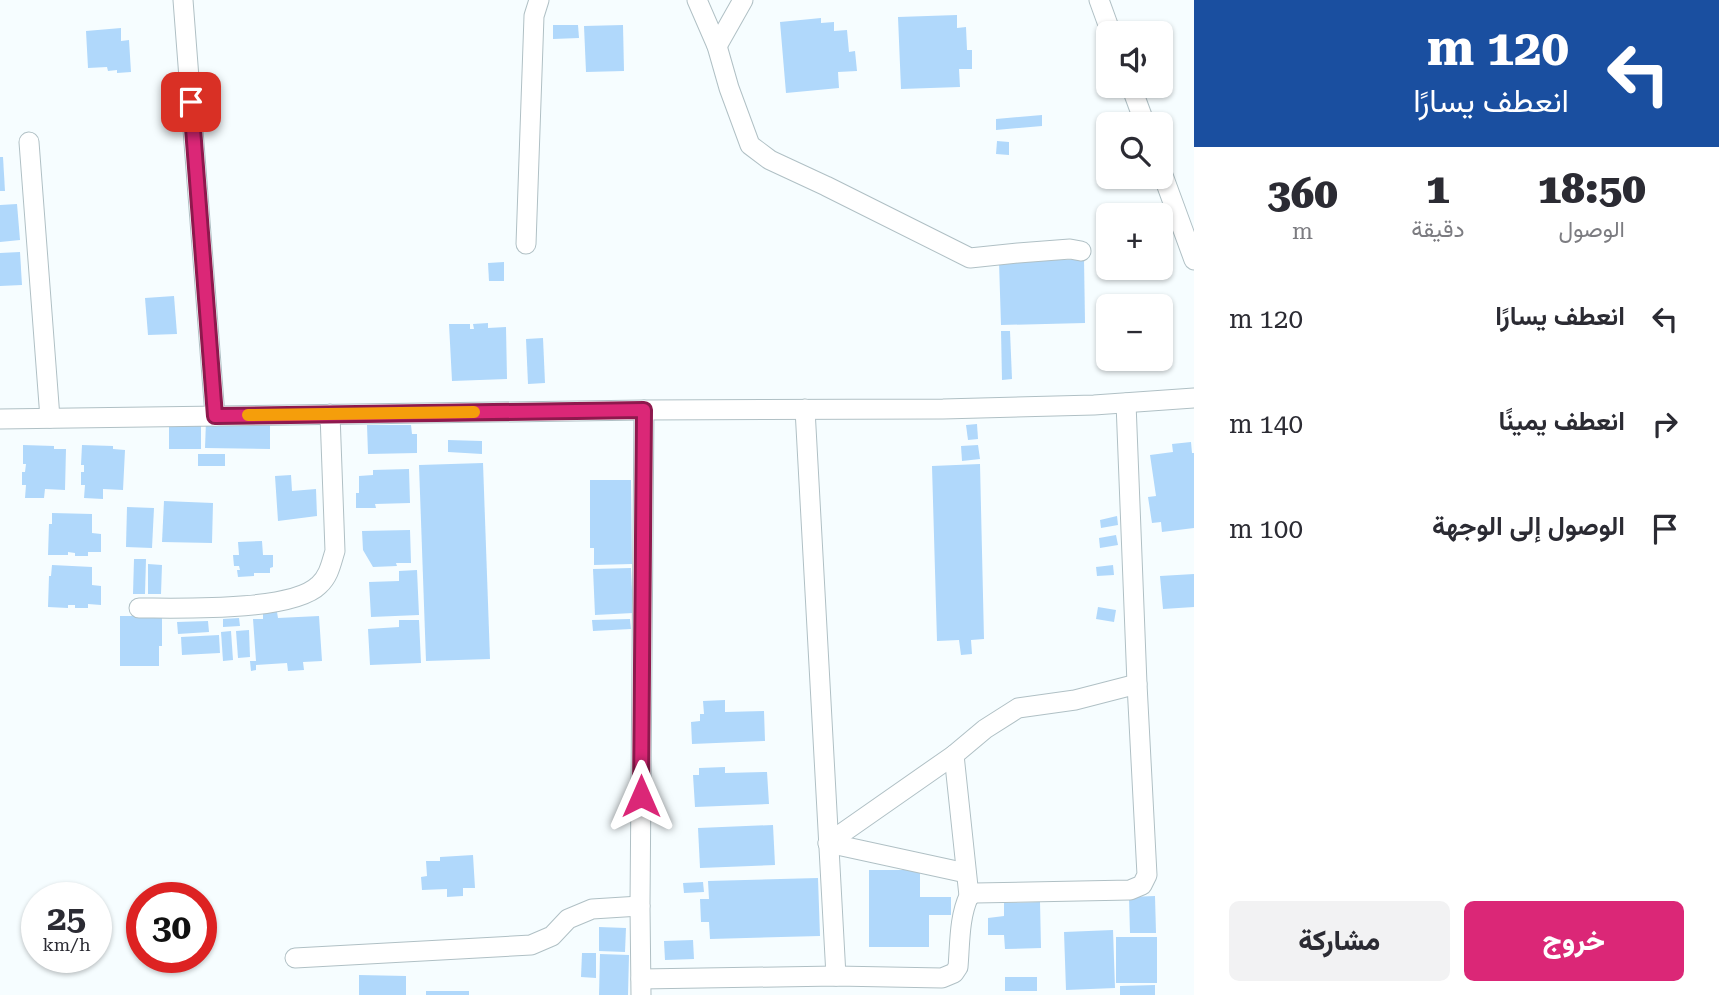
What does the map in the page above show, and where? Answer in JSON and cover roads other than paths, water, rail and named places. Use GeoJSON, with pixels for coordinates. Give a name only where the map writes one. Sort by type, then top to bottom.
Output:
{"type":"FeatureCollection","features":[{"type":"Feature","properties":{"kind":"street"},"geometry":{"type":"LineString","coordinates":[[183,0],[215,416]]}},
{"type":"Feature","properties":{"kind":"street"},"geometry":{"type":"LineString","coordinates":[[526,244],[534,16],[540,0]]}},
{"type":"Feature","properties":{"kind":"street"},"geometry":{"type":"LineString","coordinates":[[697,0],[717,46],[750,145],[770,160],[970,258],[1070,249],[1081,251]]}},
{"type":"Feature","properties":{"kind":"street"},"geometry":{"type":"LineString","coordinates":[[717,46],[743,0]]}},
{"type":"Feature","properties":{"kind":"street"},"geometry":{"type":"LineString","coordinates":[[1099,0],[1107,21]]}},
{"type":"Feature","properties":{"kind":"street"},"geometry":{"type":"LineString","coordinates":[[29,142],[50,418]]}},
{"type":"Feature","properties":{"kind":"street"},"geometry":{"type":"LineString","coordinates":[[1168,189],[1194,260]]}},
{"type":"Feature","properties":{"kind":"street"},"geometry":{"type":"LineString","coordinates":[[0,419],[957,408],[1094,405],[1194,398]]}},
{"type":"Feature","properties":{"kind":"street"},"geometry":{"type":"LineString","coordinates":[[969,896],[975,893],[1130,890],[1142,885],[1147,875],[1126,403]]}},
{"type":"Feature","properties":{"kind":"street"},"geometry":{"type":"LineString","coordinates":[[805,409],[836,976]]}},
{"type":"Feature","properties":{"kind":"street"},"geometry":{"type":"LineString","coordinates":[[644,410],[641,987],[836,976],[942,978],[954,973],[958,967],[962,922],[969,896],[954,755]]}},
{"type":"Feature","properties":{"kind":"street"},"geometry":{"type":"LineString","coordinates":[[139,608],[218,607],[279,602],[307,594],[320,585],[329,571],[335,551],[330,414]]}},
{"type":"Feature","properties":{"kind":"street"},"geometry":{"type":"LineString","coordinates":[[828,843],[1018,708],[1075,700],[1137,684]]}},
{"type":"Feature","properties":{"kind":"street"},"geometry":{"type":"LineString","coordinates":[[828,843],[966,873]]}},
{"type":"Feature","properties":{"kind":"street"},"geometry":{"type":"LineString","coordinates":[[295,958],[531,945],[552,936],[568,919],[592,909],[640,906]]}}]}
